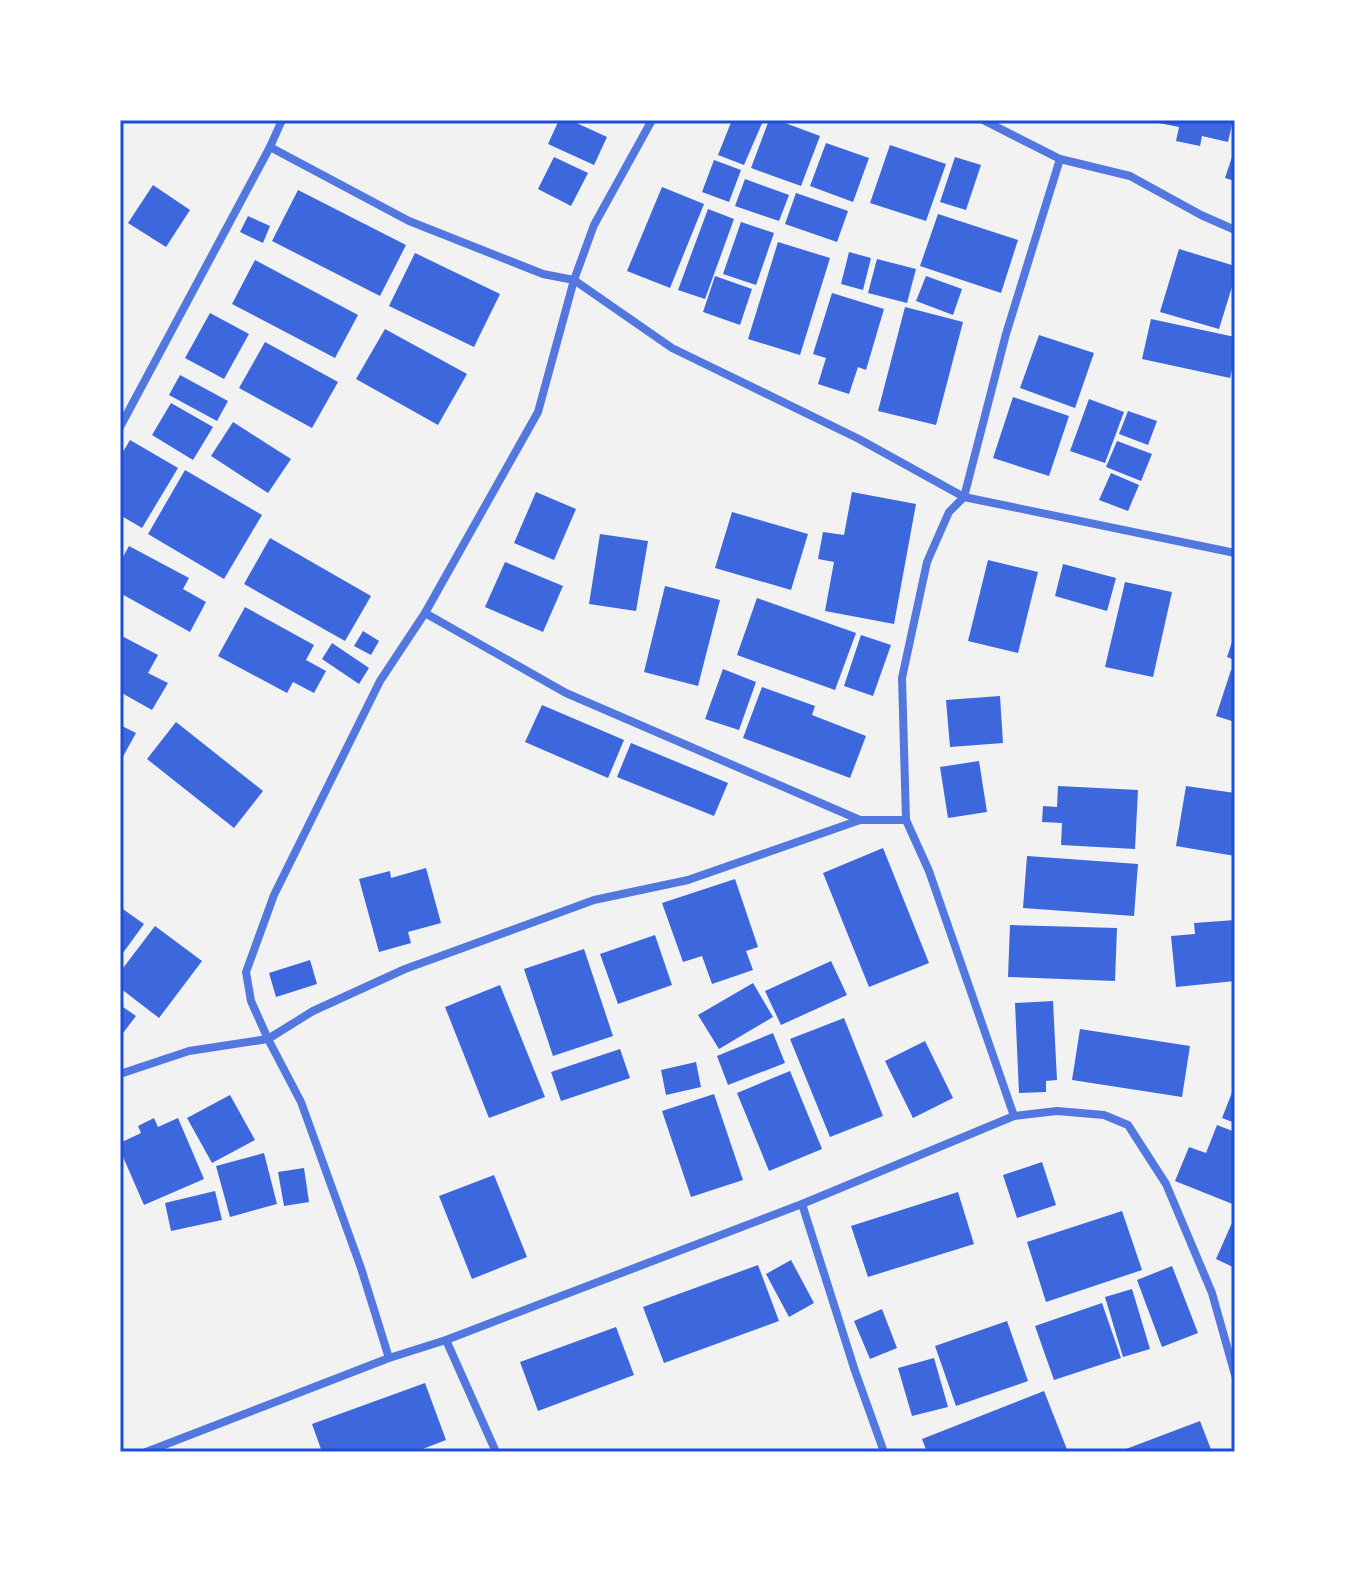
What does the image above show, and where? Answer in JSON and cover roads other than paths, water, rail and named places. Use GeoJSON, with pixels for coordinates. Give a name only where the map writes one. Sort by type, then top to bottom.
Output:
{"type":"FeatureCollection","features":[{"type":"Feature","properties":{"kind":"street"},"geometry":{"type":"LineString","coordinates":[[120,427],[282,120]]}},
{"type":"Feature","properties":{"kind":"street"},"geometry":{"type":"LineString","coordinates":[[389,1358],[361,1268],[301,1102],[251,1001],[246,972],[274,895],[380,681],[425,613],[538,412],[574,280],[594,225],[652,120]]}},
{"type":"Feature","properties":{"kind":"street"},"geometry":{"type":"LineString","coordinates":[[983,120],[1060,159],[1130,176],[1235,230]]}},
{"type":"Feature","properties":{"kind":"street"},"geometry":{"type":"LineString","coordinates":[[270,147],[409,221],[543,274],[574,280],[672,348],[859,439],[964,497],[1235,553]]}},
{"type":"Feature","properties":{"kind":"street"},"geometry":{"type":"LineString","coordinates":[[1014,1116],[929,871],[906,820],[902,678],[927,562],[949,512],[964,497],[1006,334],[1060,159]]}},
{"type":"Feature","properties":{"kind":"street"},"geometry":{"type":"LineString","coordinates":[[425,613],[566,693],[860,820]]}},
{"type":"Feature","properties":{"kind":"street"},"geometry":{"type":"LineString","coordinates":[[120,1074],[189,1051],[268,1039],[313,1011],[419,963],[594,900],[688,880],[860,820],[906,820]]}},
{"type":"Feature","properties":{"kind":"street"},"geometry":{"type":"LineString","coordinates":[[146,1452],[802,1204],[1014,1116],[1057,1111],[1104,1115],[1128,1125],[1166,1184],[1212,1293],[1235,1375]]}},
{"type":"Feature","properties":{"kind":"street"},"geometry":{"type":"LineString","coordinates":[[802,1204],[884,1452]]}},
{"type":"Feature","properties":{"kind":"street"},"geometry":{"type":"LineString","coordinates":[[446,1340],[496,1452]]}}]}
